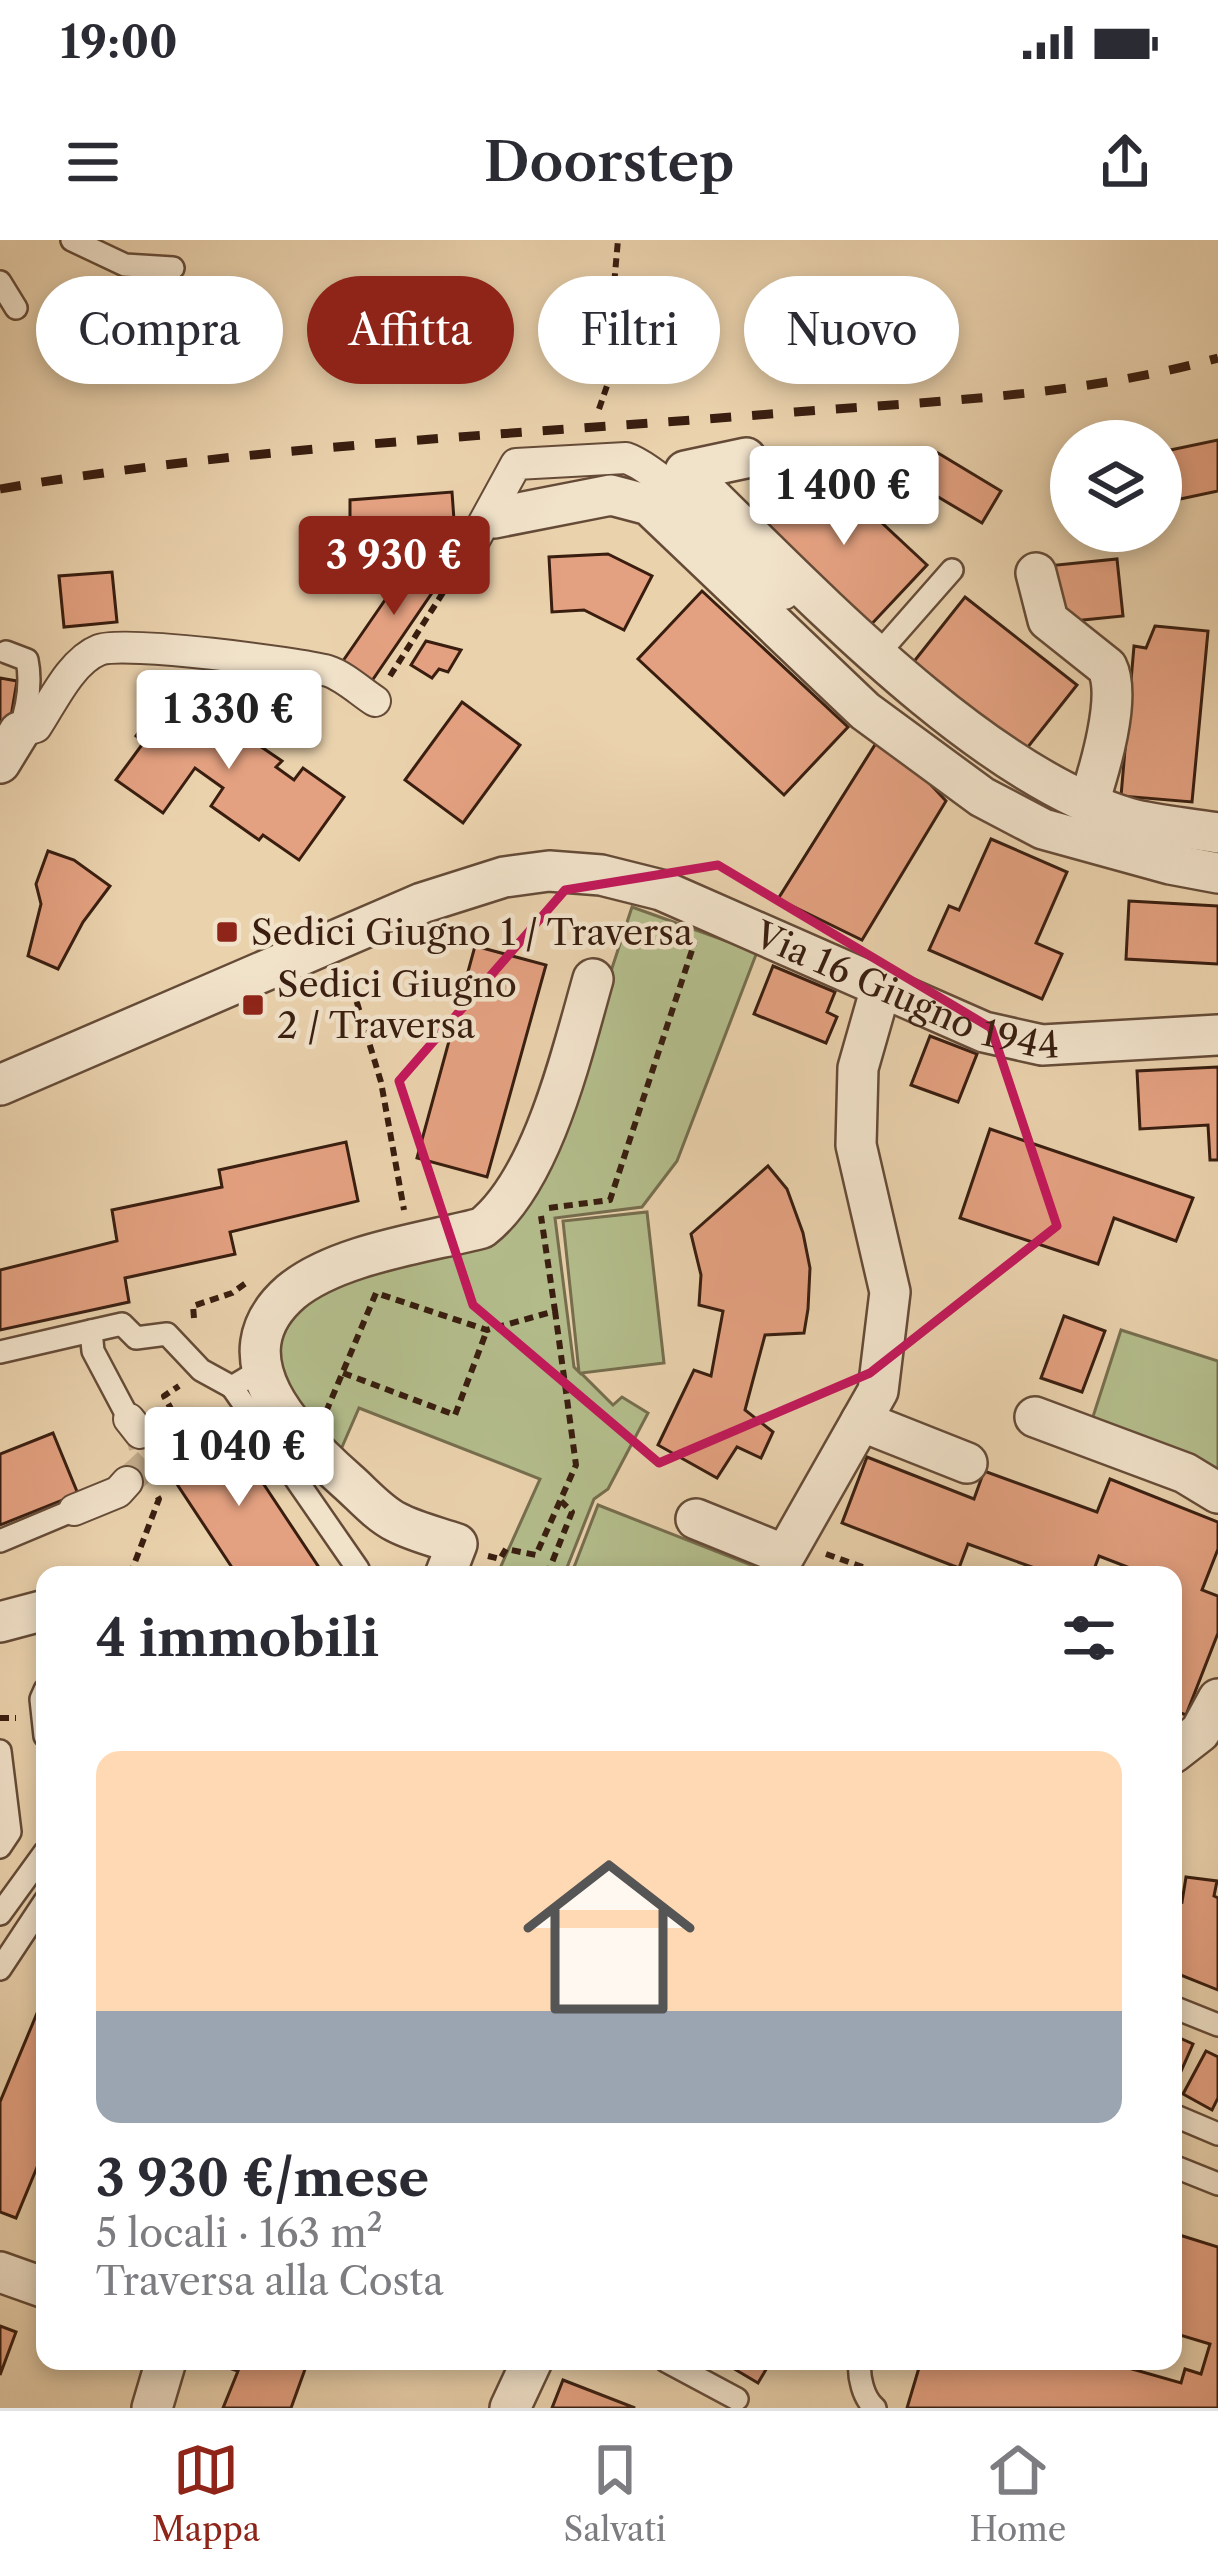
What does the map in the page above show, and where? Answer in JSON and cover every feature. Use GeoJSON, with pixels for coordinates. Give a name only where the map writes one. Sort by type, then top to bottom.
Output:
{"type":"FeatureCollection","features":[{"type":"Feature","properties":{"kind":"street"},"geometry":{"type":"LineString","coordinates":[[459,568],[516,464],[626,458],[639,463],[895,696],[994,770],[1059,802],[1076,807],[1089,802]]}},
{"type":"Feature","properties":{"kind":"street"},"geometry":{"type":"LineString","coordinates":[[746,458],[685,472],[878,653],[1005,755],[1130,819],[1218,833]]}},
{"type":"Feature","properties":{"kind":"street"},"geometry":{"type":"LineString","coordinates":[[494,518],[611,495],[649,505],[865,711],[982,797],[1063,835],[1169,865],[1218,873]]}},
{"type":"Feature","properties":{"kind":"street"},"geometry":{"type":"LineString","coordinates":[[1036,573],[1048,620],[1107,667],[1112,678],[1105,748],[1089,802]]}},
{"type":"Feature","properties":{"kind":"street"},"geometry":{"type":"LineString","coordinates":[[10,747],[36,727],[76,667],[99,650],[121,647],[332,672],[375,701]]}},
{"type":"Feature","properties":{"kind":"street","name":"Via 16 Giugno 1944"},"geometry":{"type":"LineString","coordinates":[[0,1084],[422,903],[504,877],[549,871],[601,875],[661,890],[984,1032],[1042,1045],[1218,1035]]}},
{"type":"Feature","properties":{"kind":"street"},"geometry":{"type":"LineString","coordinates":[[448,1566],[457,1544],[394,1521],[328,1464],[247,1378],[265,1325],[289,1294],[328,1270],[482,1228],[495,1218],[555,1108],[593,979]]}},
{"type":"Feature","properties":{"kind":"street"},"geometry":{"type":"LineString","coordinates":[[696,1519],[784,1555],[878,1391],[890,1292],[856,1145],[858,1068],[882,984]]}},
{"type":"Feature","properties":{"kind":"street"},"geometry":{"type":"LineString","coordinates":[[1035,1417],[1185,1473],[1218,1493]]}},
{"type":"Feature","properties":{"kind":"street"},"geometry":{"type":"LineString","coordinates":[[861,1421],[967,1463]]}},
{"type":"Feature","properties":{"kind":"street"},"geometry":{"type":"LineString","coordinates":[[74,1510],[118,1492],[127,1482]]}},
{"type":"Feature","properties":{"kind":"street"},"geometry":{"type":"LineString","coordinates":[[0,1622],[36,1612]]}},
{"type":"Feature","properties":{"kind":"street"},"geometry":{"type":"LineString","coordinates":[[1182,1746],[1200,1732],[1218,1699]]}},
{"type":"Feature","properties":{"kind":"street"},"geometry":{"type":"LineString","coordinates":[[0,2272],[36,2285]]}},
{"type":"Feature","properties":{"kind":"street"},"geometry":{"type":"LineString","coordinates":[[152,2408],[163,2370]]}},
{"type":"Feature","properties":{"kind":"street"},"geometry":{"type":"LineString","coordinates":[[510,2408],[528,2370]]}},
{"type":"Feature","properties":{"kind":"lane"},"geometry":{"type":"LineString","coordinates":[[72,240],[125,265],[172,268]]}},
{"type":"Feature","properties":{"kind":"lane"},"geometry":{"type":"LineString","coordinates":[[0,282],[16,308]]}},
{"type":"Feature","properties":{"kind":"lane"},"geometry":{"type":"LineString","coordinates":[[878,653],[952,570]]}},
{"type":"Feature","properties":{"kind":"lane"},"geometry":{"type":"LineString","coordinates":[[6,652],[27,660],[29,669],[27,708],[10,747]]}},
{"type":"Feature","properties":{"kind":"lane"},"geometry":{"type":"LineString","coordinates":[[0,1352],[122,1324],[136,1338],[167,1334],[201,1370],[247,1378],[356,1566]]}},
{"type":"Feature","properties":{"kind":"lane"},"geometry":{"type":"LineString","coordinates":[[91,1331],[93,1351],[134,1426]]}},
{"type":"Feature","properties":{"kind":"lane"},"geometry":{"type":"LineString","coordinates":[[0,1541],[74,1510]]}},
{"type":"Feature","properties":{"kind":"lane"},"geometry":{"type":"LineString","coordinates":[[0,1751],[10,1832],[0,1847]]}},
{"type":"Feature","properties":{"kind":"lane"},"geometry":{"type":"LineString","coordinates":[[0,1914],[36,1864]]}},
{"type":"Feature","properties":{"kind":"lane"},"geometry":{"type":"LineString","coordinates":[[0,1969],[36,1915]]}},
{"type":"Feature","properties":{"kind":"lane"},"geometry":{"type":"LineString","coordinates":[[1182,2011],[1218,2025]]}},
{"type":"Feature","properties":{"kind":"lane"},"geometry":{"type":"LineString","coordinates":[[1182,2119],[1218,2134]]}},
{"type":"Feature","properties":{"kind":"lane"},"geometry":{"type":"LineString","coordinates":[[1182,2170],[1218,2184]]}},
{"type":"Feature","properties":{"kind":"lane"},"geometry":{"type":"LineString","coordinates":[[682,2370],[737,2399]]}},
{"type":"Feature","properties":{"kind":"lane"},"geometry":{"type":"LineString","coordinates":[[859,2370],[875,2408]]}},
{"type":"Feature","properties":{"kind":"path"},"geometry":{"type":"LineString","coordinates":[[599,409],[617,357],[604,292],[614,285],[618,240]]}},
{"type":"Feature","properties":{"kind":"path"},"geometry":{"type":"LineString","coordinates":[[375,701],[459,568]]}},
{"type":"Feature","properties":{"kind":"path"},"geometry":{"type":"LineString","coordinates":[[338,941],[381,1082],[412,1246]]}},
{"type":"Feature","properties":{"kind":"path"},"geometry":{"type":"LineString","coordinates":[[510,1550],[536,1555],[576,1465],[555,1311]]}},
{"type":"Feature","properties":{"kind":"path"},"geometry":{"type":"LineString","coordinates":[[343,1372],[454,1415],[487,1330]]}},
{"type":"Feature","properties":{"kind":"path"},"geometry":{"type":"LineString","coordinates":[[551,1566],[572,1512],[561,1501]]}},
{"type":"Feature","properties":{"kind":"path"},"geometry":{"type":"LineString","coordinates":[[133,1566],[149,1523]]}},
{"type":"Feature","properties":{"kind":"path"},"geometry":{"type":"LineString","coordinates":[[792,1542],[860,1566]]}},
{"type":"Feature","properties":{"kind":"path"},"geometry":{"type":"LineString","coordinates":[[0,1718],[16,1718]]}},
{"type":"Feature","properties":{"kind":"highlighted area"},"geometry":{"type":"Polygon","coordinates":[[[718,865],[991,1028],[1057,1226],[870,1373],[659,1463],[473,1305],[399,1081],[565,890],[718,865]]]}},
{"type":"Feature","properties":{"kind":"green space"},"geometry":{"type":"Polygon","coordinates":[[[632,907],[757,952],[677,1161],[642,1207],[555,1218],[574,1367],[579,1372],[563,1221],[647,1212],[664,1363],[581,1373],[613,1405],[622,1397],[648,1413],[608,1489],[594,1499],[568,1566],[501,1566],[540,1479],[359,1408],[339,1454],[285,1389],[277,1352],[282,1333],[310,1297],[337,1283],[504,1235],[595,1020],[632,907]]]}},
{"type":"Feature","properties":{"kind":"green space"},"geometry":{"type":"Polygon","coordinates":[[[1121,1330],[1218,1361],[1218,1470],[1089,1429],[1121,1330]]]}},
{"type":"Feature","properties":{"kind":"green space"},"geometry":{"type":"Polygon","coordinates":[[[598,1505],[753,1566],[574,1566],[598,1505]]]}},
{"type":"Feature","properties":{"kind":"building"},"geometry":{"type":"Polygon","coordinates":[[[1218,440],[1218,491],[1182,499],[1182,448],[1218,440]]]}},
{"type":"Feature","properties":{"kind":"building"},"geometry":{"type":"Polygon","coordinates":[[[938,453],[1001,491],[982,523],[918,485],[938,453]]]}},
{"type":"Feature","properties":{"kind":"building"},"geometry":{"type":"Polygon","coordinates":[[[821,466],[927,565],[866,630],[760,531],[821,466]]]}},
{"type":"Feature","properties":{"kind":"building"},"geometry":{"type":"Polygon","coordinates":[[[452,492],[454,520],[350,538],[350,500],[452,492]]]}},
{"type":"Feature","properties":{"kind":"building"},"geometry":{"type":"Polygon","coordinates":[[[423,545],[451,565],[365,691],[336,671],[423,545]]]}},
{"type":"Feature","properties":{"kind":"building"},"geometry":{"type":"Polygon","coordinates":[[[608,554],[652,576],[624,630],[584,610],[552,612],[549,557],[608,554]]]}},
{"type":"Feature","properties":{"kind":"building"},"geometry":{"type":"Polygon","coordinates":[[[1117,559],[1123,616],[1053,623],[1047,566],[1117,559]]]}},
{"type":"Feature","properties":{"kind":"building"},"geometry":{"type":"Polygon","coordinates":[[[112,572],[117,622],[64,627],[59,576],[112,572]]]}},
{"type":"Feature","properties":{"kind":"building"},"geometry":{"type":"Polygon","coordinates":[[[702,591],[848,727],[784,795],[638,659],[702,591]]]}},
{"type":"Feature","properties":{"kind":"building"},"geometry":{"type":"Polygon","coordinates":[[[965,597],[1077,685],[1020,757],[908,669],[965,597]]]}},
{"type":"Feature","properties":{"kind":"building"},"geometry":{"type":"Polygon","coordinates":[[[1155,626],[1208,631],[1192,802],[1121,796],[1134,646],[1146,648],[1155,626]]]}},
{"type":"Feature","properties":{"kind":"building"},"geometry":{"type":"Polygon","coordinates":[[[426,641],[461,650],[448,672],[439,669],[432,678],[411,665],[426,641]]]}},
{"type":"Feature","properties":{"kind":"building"},"geometry":{"type":"Polygon","coordinates":[[[0,678],[17,681],[6,746],[0,745],[0,678]]]}},
{"type":"Feature","properties":{"kind":"building"},"geometry":{"type":"Polygon","coordinates":[[[171,687],[211,714],[205,722],[214,728],[235,698],[274,726],[260,746],[282,761],[276,767],[294,780],[303,768],[344,797],[299,860],[263,835],[259,840],[211,806],[223,788],[195,768],[163,813],[116,780],[144,742],[136,736],[171,687]]]}},
{"type":"Feature","properties":{"kind":"building"},"geometry":{"type":"Polygon","coordinates":[[[462,702],[520,745],[463,823],[405,780],[462,702]]]}},
{"type":"Feature","properties":{"kind":"building"},"geometry":{"type":"Polygon","coordinates":[[[878,740],[918,771],[946,801],[862,940],[778,899],[878,740]]]}},
{"type":"Feature","properties":{"kind":"building"},"geometry":{"type":"Polygon","coordinates":[[[991,839],[1067,872],[1036,943],[1062,954],[1042,999],[929,950],[949,906],[959,910],[991,839]]]}},
{"type":"Feature","properties":{"kind":"building"},"geometry":{"type":"Polygon","coordinates":[[[48,851],[74,860],[110,886],[83,922],[58,969],[28,956],[41,904],[36,884],[48,851]]]}},
{"type":"Feature","properties":{"kind":"building"},"geometry":{"type":"Polygon","coordinates":[[[1129,901],[1218,906],[1218,964],[1126,959],[1129,901]]]}},
{"type":"Feature","properties":{"kind":"building"},"geometry":{"type":"Polygon","coordinates":[[[475,946],[546,965],[487,1177],[417,1158],[475,946]]]}},
{"type":"Feature","properties":{"kind":"building"},"geometry":{"type":"Polygon","coordinates":[[[773,966],[835,992],[827,1012],[837,1017],[826,1043],[754,1014],[773,966]]]}},
{"type":"Feature","properties":{"kind":"building"},"geometry":{"type":"Polygon","coordinates":[[[930,1036],[977,1054],[958,1102],[911,1085],[930,1036]]]}},
{"type":"Feature","properties":{"kind":"building"},"geometry":{"type":"Polygon","coordinates":[[[1218,1067],[1218,1160],[1210,1160],[1208,1125],[1140,1129],[1137,1071],[1218,1067]]]}},
{"type":"Feature","properties":{"kind":"building"},"geometry":{"type":"Polygon","coordinates":[[[990,1129],[1193,1198],[1176,1241],[1114,1218],[1098,1264],[960,1218],[990,1129]]]}},
{"type":"Feature","properties":{"kind":"building"},"geometry":{"type":"Polygon","coordinates":[[[346,1142],[358,1201],[230,1232],[235,1254],[125,1278],[129,1302],[0,1330],[0,1270],[117,1241],[112,1210],[222,1187],[219,1170],[346,1142]]]}},
{"type":"Feature","properties":{"kind":"building"},"geometry":{"type":"Polygon","coordinates":[[[768,1166],[787,1189],[803,1233],[810,1268],[808,1309],[804,1333],[765,1335],[745,1410],[773,1432],[761,1458],[737,1447],[717,1478],[658,1445],[694,1370],[711,1376],[723,1311],[699,1305],[701,1275],[691,1234],[768,1166]]]}},
{"type":"Feature","properties":{"kind":"building"},"geometry":{"type":"Polygon","coordinates":[[[1064,1316],[1105,1331],[1082,1392],[1041,1378],[1064,1316]]]}},
{"type":"Feature","properties":{"kind":"building"},"geometry":{"type":"Polygon","coordinates":[[[223,1423],[318,1566],[231,1566],[163,1463],[223,1423]]]}},
{"type":"Feature","properties":{"kind":"building"},"geometry":{"type":"Polygon","coordinates":[[[53,1433],[78,1494],[0,1525],[0,1454],[53,1433]]]}},
{"type":"Feature","properties":{"kind":"building"},"geometry":{"type":"Polygon","coordinates":[[[867,1457],[974,1499],[984,1471],[1097,1512],[1110,1479],[1218,1522],[1218,1549],[1202,1590],[1218,1596],[1218,1633],[1186,1715],[1182,1713],[1182,1566],[1125,1566],[1099,1556],[1095,1566],[1029,1566],[968,1544],[960,1566],[954,1566],[842,1523],[867,1457]]]}},
{"type":"Feature","properties":{"kind":"building"},"geometry":{"type":"Polygon","coordinates":[[[1186,1877],[1217,1881],[1218,1990],[1182,1976],[1186,1877]]]}},
{"type":"Feature","properties":{"kind":"building"},"geometry":{"type":"Polygon","coordinates":[[[36,2016],[36,2170],[16,2218],[0,2212],[0,2102],[36,2016]]]}},
{"type":"Feature","properties":{"kind":"building"},"geometry":{"type":"Polygon","coordinates":[[[1182,2039],[1193,2044],[1182,2069],[1182,2039]]]}},
{"type":"Feature","properties":{"kind":"building"},"geometry":{"type":"Polygon","coordinates":[[[1206,2051],[1218,2057],[1218,2098],[1212,2110],[1183,2094],[1206,2051]]]}},
{"type":"Feature","properties":{"kind":"building"},"geometry":{"type":"Polygon","coordinates":[[[1182,2236],[1218,2247],[1218,2408],[907,2408],[918,2370],[1136,2370],[1181,2383],[1185,2369],[1201,2374],[1210,2344],[1182,2336],[1182,2236]]]}},
{"type":"Feature","properties":{"kind":"building"},"geometry":{"type":"Polygon","coordinates":[[[0,2326],[16,2332],[0,2375],[0,2326]]]}},
{"type":"Feature","properties":{"kind":"building"},"geometry":{"type":"Polygon","coordinates":[[[305,2370],[291,2408],[223,2408],[238,2371],[305,2370]]]}},
{"type":"Feature","properties":{"kind":"building"},"geometry":{"type":"Polygon","coordinates":[[[736,2370],[766,2370],[758,2383],[736,2370]]]}},
{"type":"Feature","properties":{"kind":"building"},"geometry":{"type":"Polygon","coordinates":[[[563,2380],[635,2408],[552,2408],[563,2380]]]}},
{"type":"Feature","properties":{"kind":"tunnel"},"geometry":{"type":"LineString","coordinates":[[127,1482],[148,1463],[140,1433]]}},
{"type":"Feature","properties":{"kind":"railway"},"geometry":{"type":"LineString","coordinates":[[0,489],[297,451],[1008,395],[1114,381],[1218,358]]}},
{"type":"Feature","properties":{"kind":"place","name":"Sedici Giugno 1 / Traversa"},"geometry":{"type":"Point","coordinates":[227,932]}},
{"type":"Feature","properties":{"kind":"place","name":"Sedici Giugno 2 / Traversa"},"geometry":{"type":"Point","coordinates":[253,1005]}}]}
